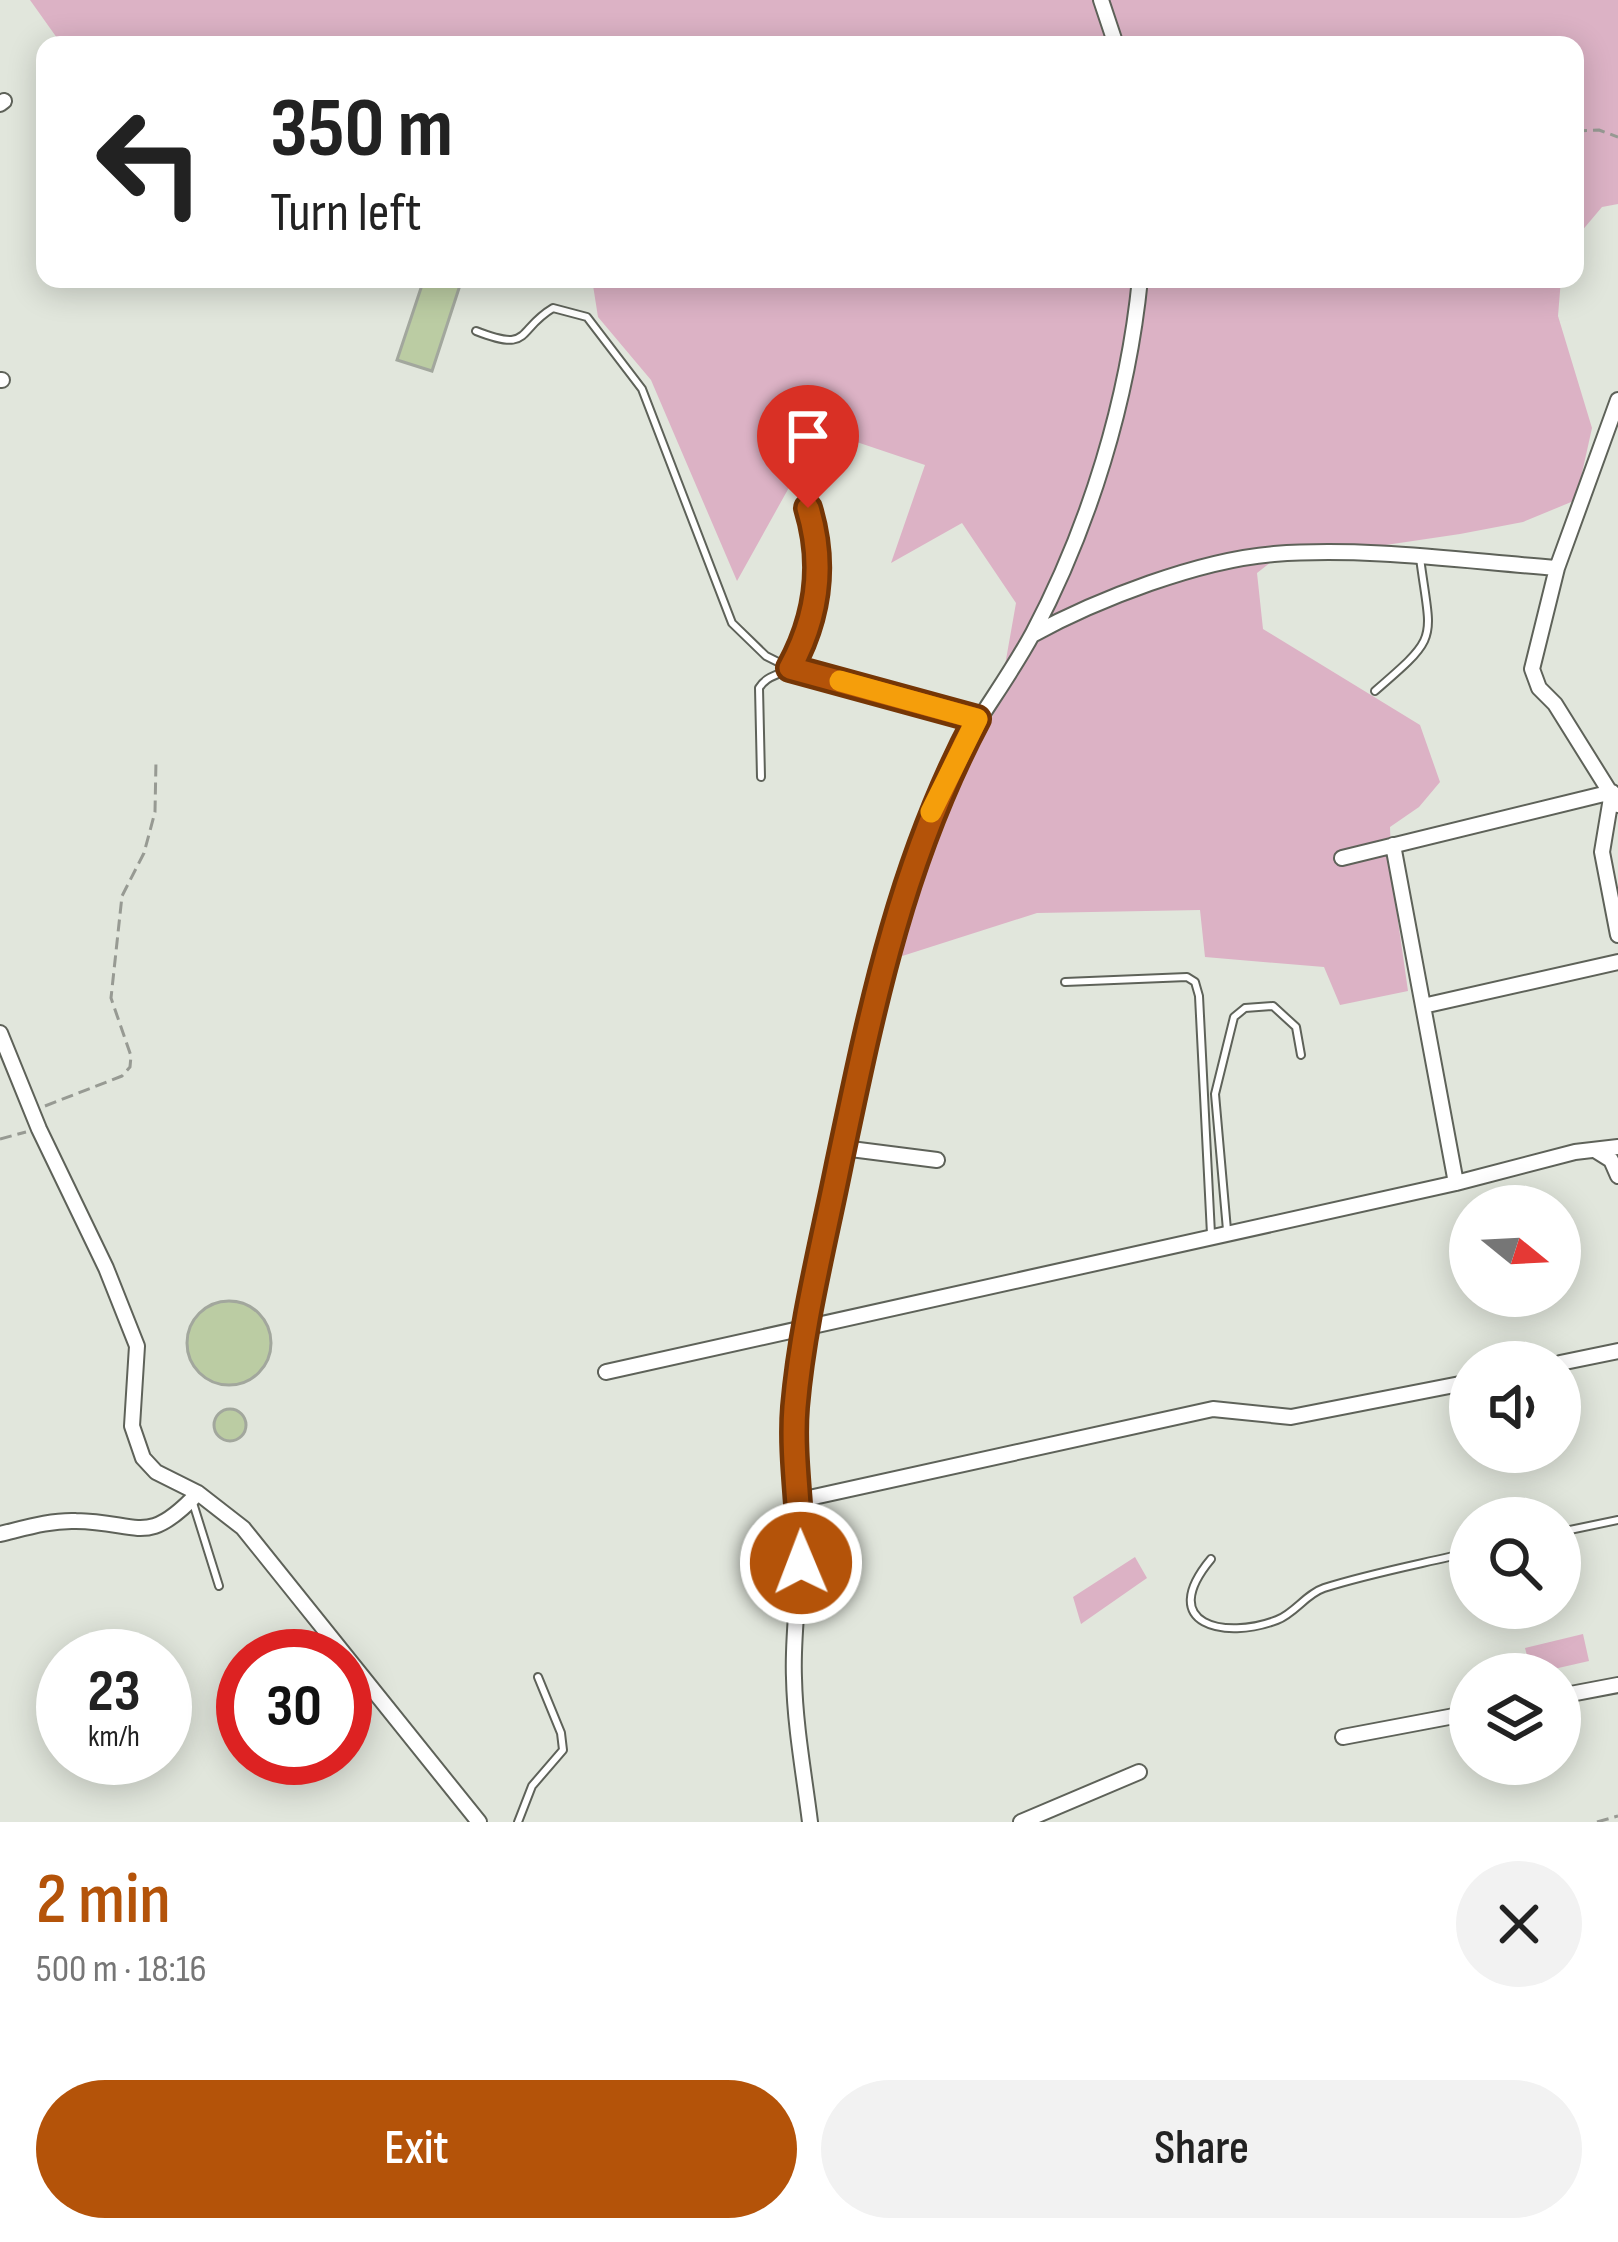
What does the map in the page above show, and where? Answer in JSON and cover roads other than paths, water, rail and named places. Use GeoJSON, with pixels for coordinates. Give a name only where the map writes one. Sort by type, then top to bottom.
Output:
{"type":"FeatureCollection","features":[{"type":"Feature","properties":{"kind":"street"},"geometry":{"type":"LineString","coordinates":[[1101,0],[1113,36]]}},
{"type":"Feature","properties":{"kind":"street"},"geometry":{"type":"LineString","coordinates":[[810,1822],[794,1677],[800,1500],[794,1413],[805,1328],[880,969],[941,787],[977,719],[1032,635],[1068,556],[1124,388],[1139,288]]}},
{"type":"Feature","properties":{"kind":"street"},"geometry":{"type":"LineString","coordinates":[[1617,407],[1558,568],[1532,669],[1539,688],[1555,704],[1615,798],[1601,852],[1618,935]]}},
{"type":"Feature","properties":{"kind":"street"},"geometry":{"type":"LineString","coordinates":[[1032,635],[1106,598],[1233,561],[1321,553],[1558,568]]}},
{"type":"Feature","properties":{"kind":"street"},"geometry":{"type":"LineString","coordinates":[[1342,858],[1615,798]]}},
{"type":"Feature","properties":{"kind":"street"},"geometry":{"type":"LineString","coordinates":[[1394,845],[1456,1183]]}},
{"type":"Feature","properties":{"kind":"street"},"geometry":{"type":"LineString","coordinates":[[1423,1006],[1618,962]]}},
{"type":"Feature","properties":{"kind":"street"},"geometry":{"type":"LineString","coordinates":[[0,1033],[137,1346],[132,1426],[136,1443],[156,1472],[243,1528],[324,1629]]}},
{"type":"Feature","properties":{"kind":"street"},"geometry":{"type":"LineString","coordinates":[[606,1372],[1618,1147]]}},
{"type":"Feature","properties":{"kind":"street"},"geometry":{"type":"LineString","coordinates":[[843,1148],[937,1160]]}},
{"type":"Feature","properties":{"kind":"street"},"geometry":{"type":"LineString","coordinates":[[1595,1150],[1611,1160],[1618,1176]]}},
{"type":"Feature","properties":{"kind":"street"},"geometry":{"type":"LineString","coordinates":[[1581,1359],[1618,1351]]}},
{"type":"Feature","properties":{"kind":"street"},"geometry":{"type":"LineString","coordinates":[[800,1500],[1213,1409],[1291,1417],[1449,1386]]}},
{"type":"Feature","properties":{"kind":"street"},"geometry":{"type":"LineString","coordinates":[[0,1534],[46,1522],[79,1521],[145,1530],[170,1521],[195,1496]]}},
{"type":"Feature","properties":{"kind":"street"},"geometry":{"type":"LineString","coordinates":[[1581,1692],[1618,1685]]}},
{"type":"Feature","properties":{"kind":"street"},"geometry":{"type":"LineString","coordinates":[[372,1689],[479,1822]]}},
{"type":"Feature","properties":{"kind":"street"},"geometry":{"type":"LineString","coordinates":[[1343,1737],[1449,1717]]}},
{"type":"Feature","properties":{"kind":"street"},"geometry":{"type":"LineString","coordinates":[[1021,1822],[1139,1772]]}},
{"type":"Feature","properties":{"kind":"lane"},"geometry":{"type":"LineString","coordinates":[[476,331],[511,340],[526,335],[553,308],[587,317],[642,389],[732,622],[766,656],[790,668],[977,719]]}},
{"type":"Feature","properties":{"kind":"lane"},"geometry":{"type":"LineString","coordinates":[[760,777],[759,688],[766,677],[790,668],[803,644],[820,567],[818,538],[808,508]]}},
{"type":"Feature","properties":{"kind":"lane"},"geometry":{"type":"LineString","coordinates":[[1375,691],[1419,653],[1428,635],[1420,558]]}},
{"type":"Feature","properties":{"kind":"lane"},"geometry":{"type":"LineString","coordinates":[[1065,982],[1187,977],[1195,982],[1219,1235]]}},
{"type":"Feature","properties":{"kind":"lane"},"geometry":{"type":"LineString","coordinates":[[1219,1235],[1215,1094],[1234,1017],[1245,1008],[1274,1006],[1296,1027],[1301,1055]]}},
{"type":"Feature","properties":{"kind":"lane"},"geometry":{"type":"LineString","coordinates":[[195,1496],[219,1586]]}},
{"type":"Feature","properties":{"kind":"lane"},"geometry":{"type":"LineString","coordinates":[[1581,1528],[1618,1520]]}},
{"type":"Feature","properties":{"kind":"lane"},"geometry":{"type":"LineString","coordinates":[[1211,1558],[1190,1587],[1189,1600],[1199,1618],[1229,1627],[1280,1619],[1317,1590],[1449,1557]]}},
{"type":"Feature","properties":{"kind":"lane"},"geometry":{"type":"LineString","coordinates":[[518,1822],[532,1786],[563,1750],[561,1733],[538,1677]]}}]}
